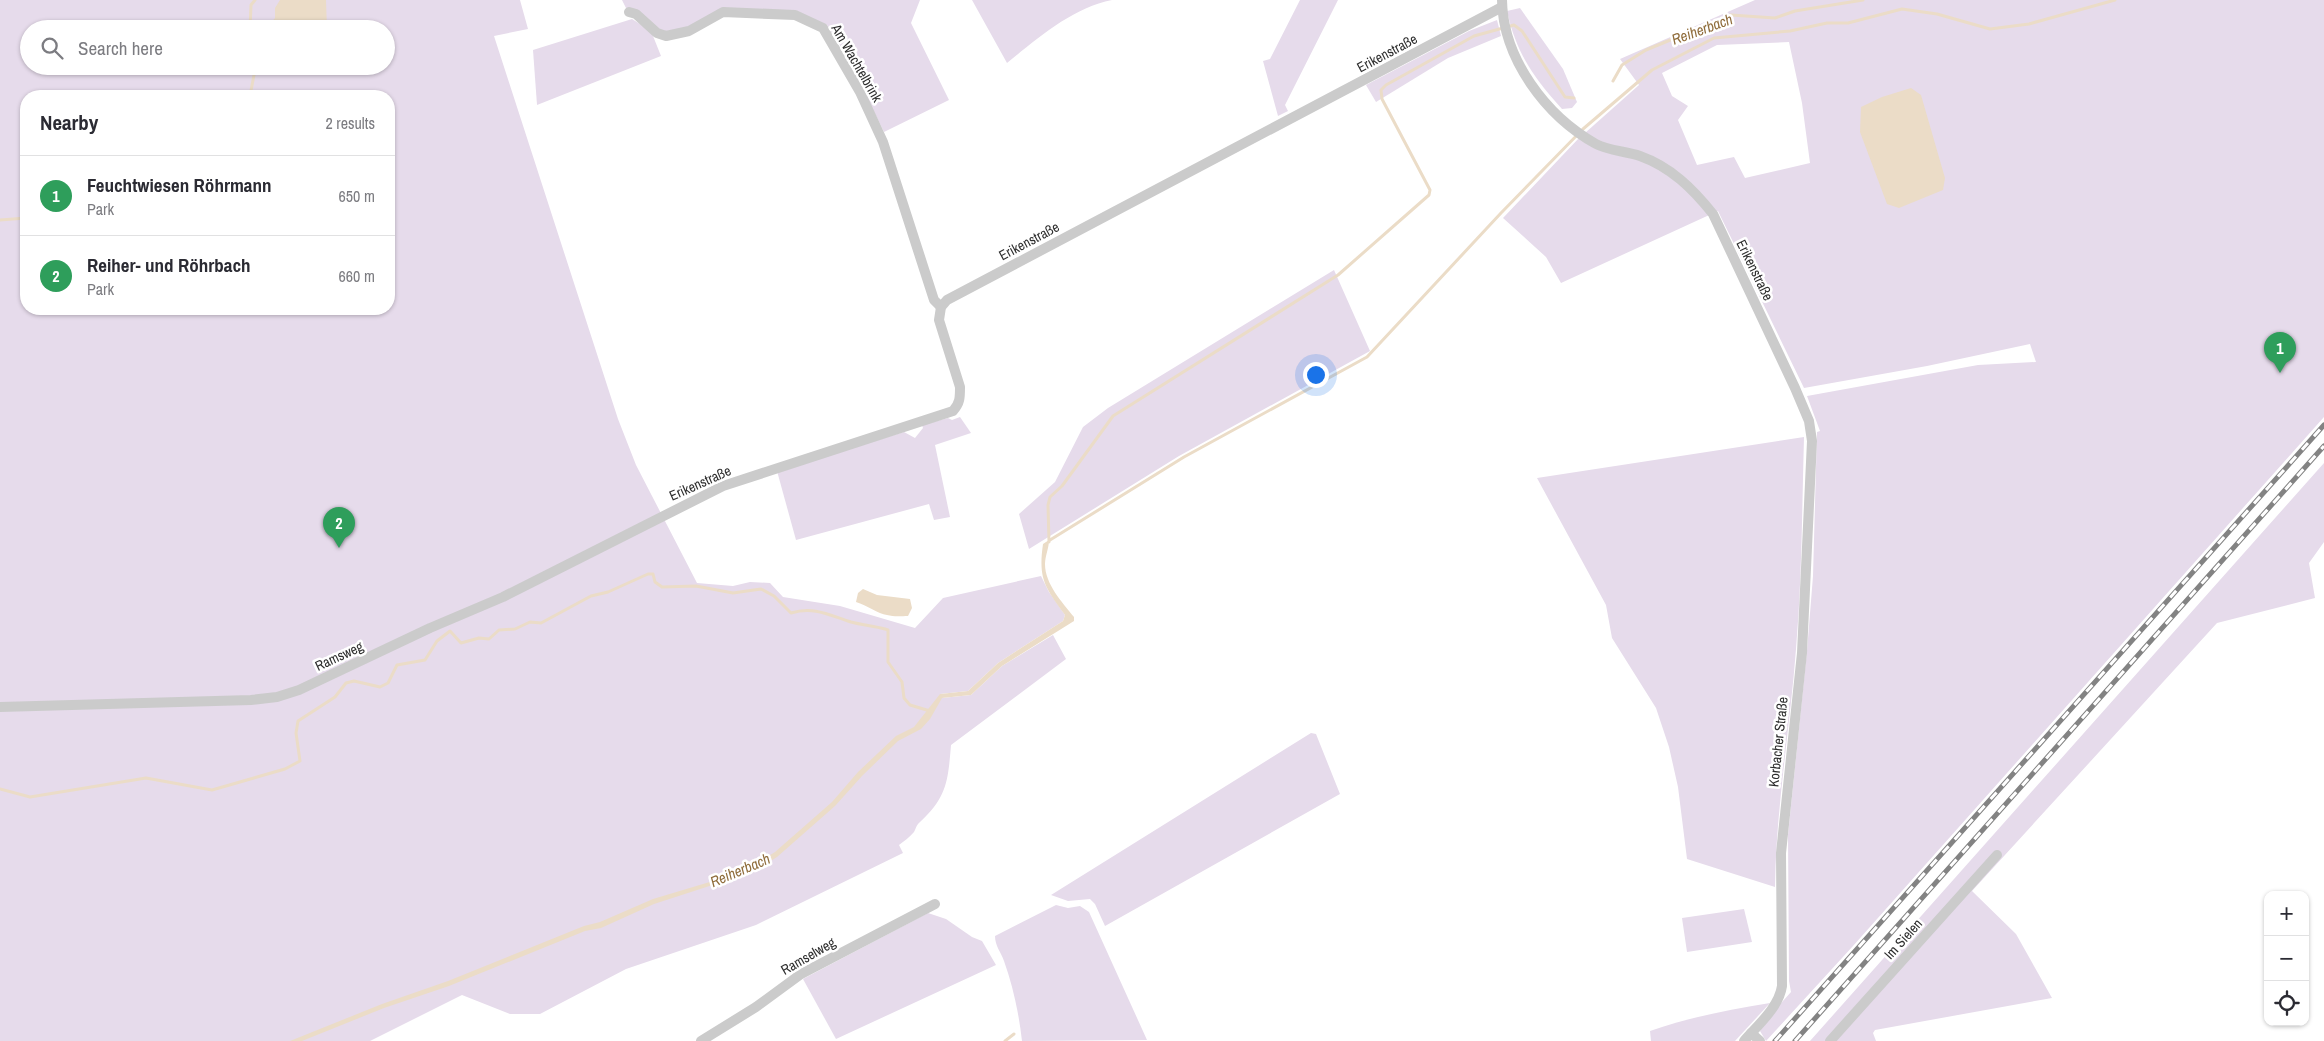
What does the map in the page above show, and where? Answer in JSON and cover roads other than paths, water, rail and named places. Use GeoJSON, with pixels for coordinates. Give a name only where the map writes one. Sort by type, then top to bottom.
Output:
{"type":"FeatureCollection","features":[{"type":"Feature","properties":{"kind":"street","name":"Erikenstraße"},"geometry":{"type":"LineString","coordinates":[[662,516],[723,486],[953,411],[958,405],[960,387],[939,320],[941,307],[947,300],[1502,4],[1503,18],[1508,35],[1523,69],[1552,112],[1574,130],[1598,145],[1639,155],[1673,173],[1696,192],[1713,214],[1795,388],[1809,421],[1811,432]]}},
{"type":"Feature","properties":{"kind":"street","name":"Am Wachtelbrink"},"geometry":{"type":"LineString","coordinates":[[629,12],[636,14],[657,32],[666,36],[689,31],[723,12],[795,15],[824,28],[860,92],[883,142],[934,300],[941,307]]}},
{"type":"Feature","properties":{"kind":"street","name":"Korbacher Straße"},"geometry":{"type":"LineString","coordinates":[[1747,1037],[1781,994],[1782,986],[1781,853],[1802,653],[1811,432]]}},
{"type":"Feature","properties":{"kind":"street","name":"Ramsweg"},"geometry":{"type":"LineString","coordinates":[[0,707],[251,700],[284,695],[299,690],[430,628],[503,597],[662,516]]}},
{"type":"Feature","properties":{"kind":"street","name":"Im Sielen"},"geometry":{"type":"LineString","coordinates":[[1830,1041],[1997,855]]}},
{"type":"Feature","properties":{"kind":"street","name":"Ramselweg"},"geometry":{"type":"LineString","coordinates":[[701,1041],[756,1007],[801,974],[935,904]]}},
{"type":"Feature","properties":{"kind":"street"},"geometry":{"type":"LineString","coordinates":[[1747,1037],[1760,1041]]}},
{"type":"Feature","properties":{"kind":"water"},"geometry":{"type":"Polygon","coordinates":[[[280,0],[326,0],[327,20],[273,20],[275,8],[280,0]]]}},
{"type":"Feature","properties":{"kind":"water"},"geometry":{"type":"Polygon","coordinates":[[[1911,88],[1921,95],[1945,178],[1943,190],[1899,208],[1887,204],[1860,132],[1861,107],[1882,97],[1911,88]]]}},
{"type":"Feature","properties":{"kind":"water"},"geometry":{"type":"Polygon","coordinates":[[[1049,540],[1045,564],[1048,579],[1055,592],[1074,617],[1074,621],[1002,666],[971,695],[942,698],[930,719],[921,729],[898,741],[835,806],[777,857],[769,862],[754,865],[731,879],[654,904],[601,928],[585,931],[449,986],[384,1008],[302,1041],[290,1041],[382,1004],[448,981],[584,926],[600,922],[653,899],[723,878],[752,860],[767,857],[775,852],[832,802],[858,772],[896,736],[914,727],[940,694],[968,691],[998,663],[1063,621],[1065,615],[1052,597],[1042,574],[1043,544],[1049,540]]]}},
{"type":"Feature","properties":{"kind":"water"},"geometry":{"type":"Polygon","coordinates":[[[863,589],[877,595],[910,599],[912,608],[908,616],[892,616],[880,613],[856,602],[858,593],[863,589]]]}},
{"type":"Feature","properties":{"kind":"waterway"},"geometry":{"type":"LineString","coordinates":[[250,20],[251,5],[255,0]]}},
{"type":"Feature","properties":{"kind":"waterway","name":"Reiherbach"},"geometry":{"type":"LineString","coordinates":[[1613,81],[1622,65],[1646,50],[1731,15],[1775,18],[1795,11],[1863,0]]}},
{"type":"Feature","properties":{"kind":"waterway"},"geometry":{"type":"LineString","coordinates":[[1050,540],[1184,457],[1367,357],[1501,213],[1583,129],[1652,70],[1714,38],[1790,31],[1827,23],[1848,23],[1902,9],[1937,14],[1990,29],[2029,24],[2115,0]]}},
{"type":"Feature","properties":{"kind":"waterway"},"geometry":{"type":"LineString","coordinates":[[1049,542],[1048,505],[1050,497],[1062,486],[1113,416],[1338,275],[1429,195],[1430,190],[1382,99],[1381,90],[1386,85],[1474,36],[1514,25],[1522,31],[1565,97],[1574,98]]}},
{"type":"Feature","properties":{"kind":"waterway"},"geometry":{"type":"LineString","coordinates":[[251,90],[254,75]]}},
{"type":"Feature","properties":{"kind":"waterway"},"geometry":{"type":"LineString","coordinates":[[0,220],[20,218]]}},
{"type":"Feature","properties":{"kind":"waterway"},"geometry":{"type":"LineString","coordinates":[[0,789],[30,797],[146,778],[212,790],[285,769],[300,761],[296,733],[298,721],[335,697],[346,683],[354,681],[380,687],[388,683],[397,665],[425,660],[437,641],[450,631],[461,643],[479,638],[489,639],[499,630],[515,629],[530,622],[541,623],[591,596],[608,592],[648,574],[653,574],[655,582],[662,587],[696,586],[733,593],[761,589],[774,596],[791,613],[807,610],[814,611],[888,630],[888,662],[902,682],[904,698],[910,705],[930,711]]}},
{"type":"Feature","properties":{"kind":"waterway"},"geometry":{"type":"LineString","coordinates":[[1005,1041],[1014,1034]]}},
{"type":"Feature","properties":{"kind":"railway"},"geometry":{"type":"LineString","coordinates":[[1775,1041],[2324,425]]}},
{"type":"Feature","properties":{"kind":"railway"},"geometry":{"type":"LineString","coordinates":[[1795,1041],[2324,446]]}},
{"type":"Feature","properties":{"kind":"place","name":"Feuchtwiesen Röhrmann"},"geometry":{"type":"Point","coordinates":[2280,373]}},
{"type":"Feature","properties":{"kind":"place","name":"Reiher- und Röhrbach"},"geometry":{"type":"Point","coordinates":[339,548]}}]}
